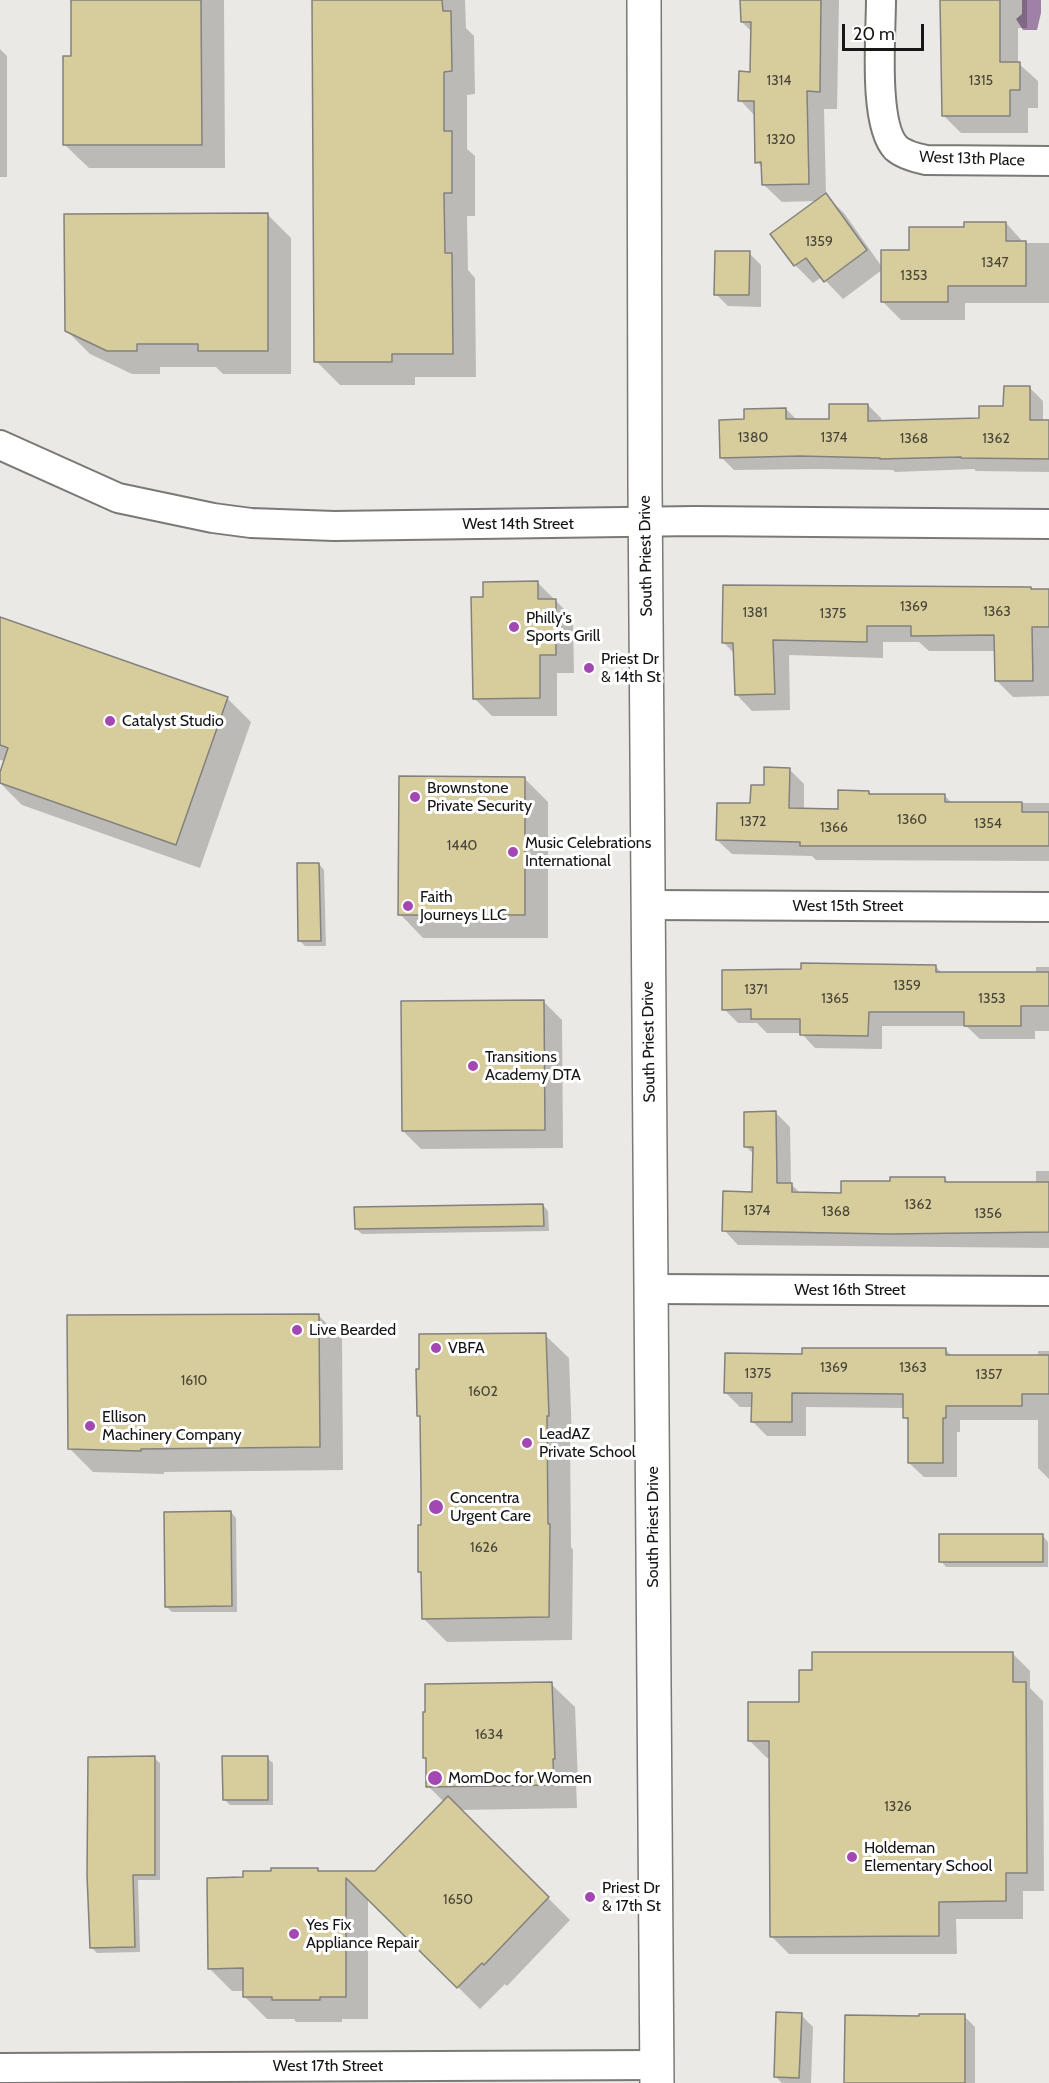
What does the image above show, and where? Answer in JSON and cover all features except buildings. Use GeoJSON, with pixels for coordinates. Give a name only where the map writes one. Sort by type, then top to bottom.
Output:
{"type":"FeatureCollection","features":[{"type":"Feature","properties":{"kind":"main road","name":"South Priest Drive"},"geometry":{"type":"LineString","coordinates":[[644,0],[657,2074]]}},
{"type":"Feature","properties":{"kind":"street","name":"West 13th Place"},"geometry":{"type":"LineString","coordinates":[[881,0],[881,107],[889,137],[897,149],[911,156],[935,160],[1049,161]]}},
{"type":"Feature","properties":{"kind":"street","name":"West 14th Street"},"geometry":{"type":"LineString","coordinates":[[0,445],[118,498],[213,518],[250,523],[334,526],[646,522],[1049,524]]}},
{"type":"Feature","properties":{"kind":"street","name":"West 15th Street"},"geometry":{"type":"LineString","coordinates":[[648,905],[1049,907]]}},
{"type":"Feature","properties":{"kind":"street","name":"West 16th Street"},"geometry":{"type":"LineString","coordinates":[[651,1289],[1049,1291]]}},
{"type":"Feature","properties":{"kind":"street","name":"West 17th Street"},"geometry":{"type":"LineString","coordinates":[[0,2068],[657,2074]]}},
{"type":"Feature","properties":{"kind":"shaded area"},"geometry":{"type":"Polygon","coordinates":[[[1022,0],[1041,0],[1037,30],[1023,30],[1016,19],[1022,14],[1022,0]]]}},
{"type":"Feature","properties":{"kind":"place","name":"Philly's Sports Grill"},"geometry":{"type":"Point","coordinates":[514,627]}},
{"type":"Feature","properties":{"kind":"place","name":"Priest Dr & 14th St"},"geometry":{"type":"Point","coordinates":[589,668]}},
{"type":"Feature","properties":{"kind":"place","name":"Catalyst Studio"},"geometry":{"type":"Point","coordinates":[110,721]}},
{"type":"Feature","properties":{"kind":"place","name":"Brownstone Private Security"},"geometry":{"type":"Point","coordinates":[415,797]}},
{"type":"Feature","properties":{"kind":"place","name":"Music Celebrations International"},"geometry":{"type":"Point","coordinates":[513,852]}},
{"type":"Feature","properties":{"kind":"place","name":"Faith Journeys LLC"},"geometry":{"type":"Point","coordinates":[408,906]}},
{"type":"Feature","properties":{"kind":"place","name":"Transitions Academy DTA"},"geometry":{"type":"Point","coordinates":[473,1066]}},
{"type":"Feature","properties":{"kind":"place","name":"Live Bearded"},"geometry":{"type":"Point","coordinates":[297,1330]}},
{"type":"Feature","properties":{"kind":"place","name":"VBFA"},"geometry":{"type":"Point","coordinates":[436,1348]}},
{"type":"Feature","properties":{"kind":"place","name":"Ellison Machinery Company"},"geometry":{"type":"Point","coordinates":[90,1426]}},
{"type":"Feature","properties":{"kind":"place","name":"LeadAZ Private School"},"geometry":{"type":"Point","coordinates":[527,1443]}},
{"type":"Feature","properties":{"kind":"place","name":"Concentra Urgent Care"},"geometry":{"type":"Point","coordinates":[436,1507]}},
{"type":"Feature","properties":{"kind":"place","name":"MomDoc for Women"},"geometry":{"type":"Point","coordinates":[435,1778]}},
{"type":"Feature","properties":{"kind":"place","name":"Holdeman Elementary School"},"geometry":{"type":"Point","coordinates":[852,1857]}},
{"type":"Feature","properties":{"kind":"place","name":"Priest Dr & 17th St"},"geometry":{"type":"Point","coordinates":[590,1897]}},
{"type":"Feature","properties":{"kind":"place","name":"Yes Fix Appliance Repair"},"geometry":{"type":"Point","coordinates":[294,1934]}}]}
